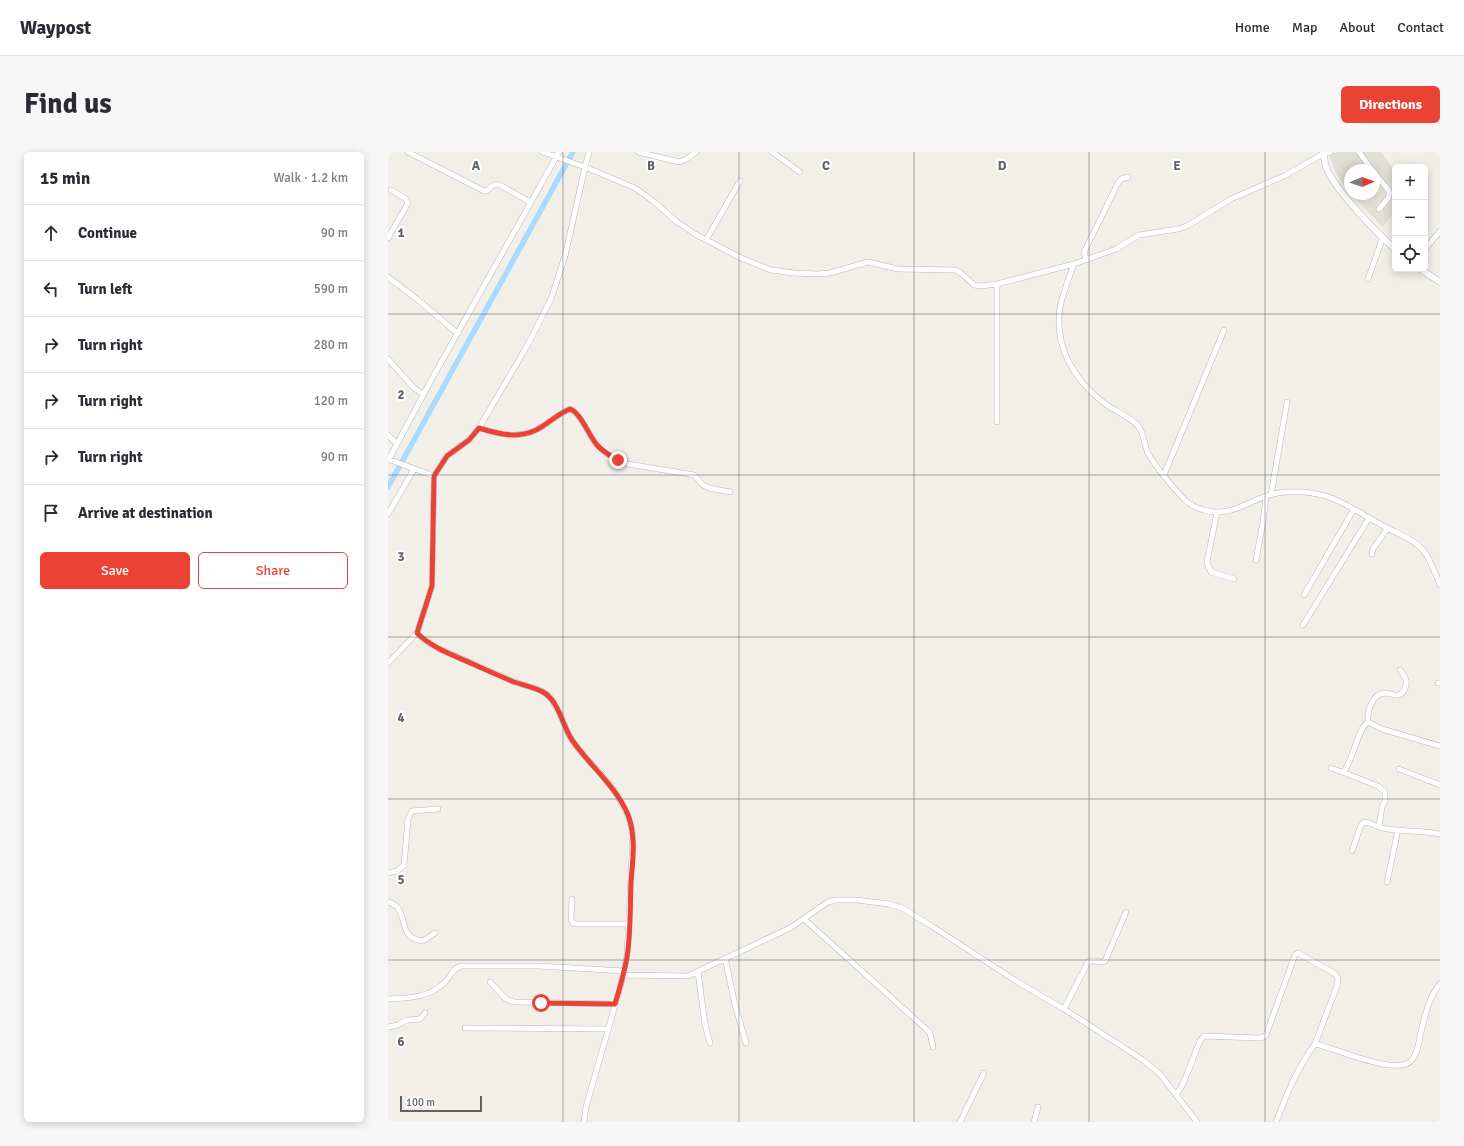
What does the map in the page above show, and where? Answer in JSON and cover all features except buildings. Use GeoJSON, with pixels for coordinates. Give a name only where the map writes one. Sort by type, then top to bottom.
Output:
{"type":"FeatureCollection","features":[{"type":"Feature","properties":{"kind":"street"},"geometry":{"type":"LineString","coordinates":[[408,152],[484,191],[495,184],[500,185],[530,202]]}},
{"type":"Feature","properties":{"kind":"street"},"geometry":{"type":"LineString","coordinates":[[542,152],[558,154],[567,160],[635,188],[653,201],[677,222],[706,240],[743,259],[771,270],[794,273],[830,273],[868,262],[898,268],[950,269],[961,273],[974,285],[981,286],[997,284],[1086,260],[1116,249],[1139,235],[1178,229],[1187,226],[1231,199],[1284,176],[1326,153],[1326,168],[1337,186],[1392,246]]}},
{"type":"Feature","properties":{"kind":"street"},"geometry":{"type":"LineString","coordinates":[[388,663],[417,633],[432,586],[434,476],[447,456],[469,440],[479,428],[527,346],[551,299],[565,256],[584,167],[589,152]]}},
{"type":"Feature","properties":{"kind":"street"},"geometry":{"type":"LineString","coordinates":[[638,152],[679,162],[687,159],[696,152]]}},
{"type":"Feature","properties":{"kind":"street"},"geometry":{"type":"LineString","coordinates":[[772,152],[800,172]]}},
{"type":"Feature","properties":{"kind":"street"},"geometry":{"type":"LineString","coordinates":[[1359,152],[1368,164]]}},
{"type":"Feature","properties":{"kind":"street"},"geometry":{"type":"LineString","coordinates":[[434,476],[388,459],[558,154]]}},
{"type":"Feature","properties":{"kind":"street"},"geometry":{"type":"LineString","coordinates":[[1086,260],[1084,252],[1099,221],[1120,180],[1128,177]]}},
{"type":"Feature","properties":{"kind":"street"},"geometry":{"type":"LineString","coordinates":[[1379,209],[1390,194],[1380,180]]}},
{"type":"Feature","properties":{"kind":"street"},"geometry":{"type":"LineString","coordinates":[[706,240],[740,181]]}},
{"type":"Feature","properties":{"kind":"street"},"geometry":{"type":"LineString","coordinates":[[388,238],[408,203],[408,200],[391,190]]}},
{"type":"Feature","properties":{"kind":"street"},"geometry":{"type":"LineString","coordinates":[[1428,245],[1440,231]]}},
{"type":"Feature","properties":{"kind":"street"},"geometry":{"type":"LineString","coordinates":[[1368,279],[1383,237]]}},
{"type":"Feature","properties":{"kind":"street"},"geometry":{"type":"LineString","coordinates":[[1074,264],[1063,296],[1059,317],[1061,341],[1065,355],[1077,377],[1096,396],[1107,406],[1140,427],[1148,453],[1185,500],[1205,511],[1217,512],[1236,509],[1268,496],[1297,492],[1320,494],[1341,502],[1387,529],[1417,544],[1422,548],[1432,565],[1440,585]]}},
{"type":"Feature","properties":{"kind":"street"},"geometry":{"type":"LineString","coordinates":[[1425,272],[1440,282]]}},
{"type":"Feature","properties":{"kind":"street"},"geometry":{"type":"LineString","coordinates":[[388,277],[457,333]]}},
{"type":"Feature","properties":{"kind":"street"},"geometry":{"type":"LineString","coordinates":[[997,284],[997,422]]}},
{"type":"Feature","properties":{"kind":"street"},"geometry":{"type":"LineString","coordinates":[[1164,475],[1224,330]]}},
{"type":"Feature","properties":{"kind":"street"},"geometry":{"type":"LineString","coordinates":[[388,359],[413,387],[423,394]]}},
{"type":"Feature","properties":{"kind":"street"},"geometry":{"type":"LineString","coordinates":[[1256,560],[1287,402]]}},
{"type":"Feature","properties":{"kind":"street"},"geometry":{"type":"LineString","coordinates":[[479,428],[506,435],[530,433],[563,411],[570,409],[576,414],[596,445],[618,460],[628,464],[694,475],[703,485],[708,488],[730,492]]}},
{"type":"Feature","properties":{"kind":"street"},"geometry":{"type":"LineString","coordinates":[[388,435],[397,444]]}},
{"type":"Feature","properties":{"kind":"street"},"geometry":{"type":"LineString","coordinates":[[388,514],[412,468]]}},
{"type":"Feature","properties":{"kind":"street"},"geometry":{"type":"LineString","coordinates":[[1304,595],[1354,509]]}},
{"type":"Feature","properties":{"kind":"street"},"geometry":{"type":"LineString","coordinates":[[1217,512],[1207,564],[1211,572],[1234,579]]}},
{"type":"Feature","properties":{"kind":"street"},"geometry":{"type":"LineString","coordinates":[[1303,625],[1369,518]]}},
{"type":"Feature","properties":{"kind":"street"},"geometry":{"type":"LineString","coordinates":[[1372,554],[1387,529]]}},
{"type":"Feature","properties":{"kind":"street"},"geometry":{"type":"LineString","coordinates":[[417,633],[424,640],[437,648],[515,682],[542,691],[550,697],[559,712],[570,737],[580,751],[614,790],[628,815],[633,834],[627,956],[586,1107],[584,1122]]}},
{"type":"Feature","properties":{"kind":"street"},"geometry":{"type":"LineString","coordinates":[[1368,722],[1367,714],[1369,706],[1377,696],[1384,693],[1398,695],[1405,689],[1407,681],[1400,670]]}},
{"type":"Feature","properties":{"kind":"street"},"geometry":{"type":"LineString","coordinates":[[1368,722],[1382,729],[1440,746]]}},
{"type":"Feature","properties":{"kind":"street"},"geometry":{"type":"LineString","coordinates":[[1342,772],[1353,756],[1361,728],[1368,722]]}},
{"type":"Feature","properties":{"kind":"street"},"geometry":{"type":"LineString","coordinates":[[1331,768],[1378,786],[1385,792],[1385,801],[1382,806],[1379,827]]}},
{"type":"Feature","properties":{"kind":"street"},"geometry":{"type":"LineString","coordinates":[[1399,769],[1440,785]]}},
{"type":"Feature","properties":{"kind":"street"},"geometry":{"type":"LineString","coordinates":[[388,873],[398,871],[404,865],[408,819],[412,811],[438,809]]}},
{"type":"Feature","properties":{"kind":"street"},"geometry":{"type":"LineString","coordinates":[[1352,851],[1362,822],[1398,830],[1440,834]]}},
{"type":"Feature","properties":{"kind":"street"},"geometry":{"type":"LineString","coordinates":[[1387,882],[1398,830]]}},
{"type":"Feature","properties":{"kind":"street"},"geometry":{"type":"LineString","coordinates":[[572,899],[571,920],[574,924],[629,924]]}},
{"type":"Feature","properties":{"kind":"street"},"geometry":{"type":"LineString","coordinates":[[388,999],[415,997],[432,992],[444,983],[456,967],[461,966],[539,966],[684,977],[775,936],[804,919],[821,906],[836,900],[863,900],[889,904],[902,908],[930,924],[1153,1067],[1166,1081],[1197,1122]]}},
{"type":"Feature","properties":{"kind":"street"},"geometry":{"type":"LineString","coordinates":[[388,902],[399,908],[406,931],[410,937],[415,940],[423,941],[435,932]]}},
{"type":"Feature","properties":{"kind":"street"},"geometry":{"type":"LineString","coordinates":[[1064,1009],[1088,962],[1093,960],[1102,962],[1105,961],[1126,912]]}},
{"type":"Feature","properties":{"kind":"street"},"geometry":{"type":"LineString","coordinates":[[804,919],[925,1028],[930,1033],[933,1047]]}},
{"type":"Feature","properties":{"kind":"street"},"geometry":{"type":"LineString","coordinates":[[1176,1095],[1183,1084],[1200,1040],[1204,1036],[1259,1038],[1266,1035],[1295,955],[1298,953],[1334,973],[1338,978],[1337,986],[1315,1044],[1305,1058],[1290,1085],[1276,1122]]}},
{"type":"Feature","properties":{"kind":"street"},"geometry":{"type":"LineString","coordinates":[[725,958],[735,1005],[746,1043]]}},
{"type":"Feature","properties":{"kind":"street"},"geometry":{"type":"LineString","coordinates":[[698,972],[705,1024],[710,1043]]}},
{"type":"Feature","properties":{"kind":"street"},"geometry":{"type":"LineString","coordinates":[[490,982],[506,999],[514,1002],[615,1004]]}},
{"type":"Feature","properties":{"kind":"street"},"geometry":{"type":"LineString","coordinates":[[1315,1044],[1383,1065],[1406,1064],[1413,1059],[1416,1052],[1425,1013],[1431,998],[1440,984]]}},
{"type":"Feature","properties":{"kind":"street"},"geometry":{"type":"LineString","coordinates":[[388,1027],[398,1025],[407,1020],[420,1019],[425,1013]]}},
{"type":"Feature","properties":{"kind":"street"},"geometry":{"type":"LineString","coordinates":[[465,1028],[608,1029]]}},
{"type":"Feature","properties":{"kind":"street"},"geometry":{"type":"LineString","coordinates":[[960,1122],[984,1072]]}},
{"type":"Feature","properties":{"kind":"street"},"geometry":{"type":"LineString","coordinates":[[1034,1122],[1038,1107]]}},
{"type":"Feature","properties":{"kind":"shaded area"},"geometry":{"type":"Polygon","coordinates":[[[1339,152],[1381,152],[1392,167],[1392,215],[1383,227],[1357,200],[1380,200],[1380,164],[1344,164],[1344,185],[1334,169],[1329,154],[1339,152]]]}},
{"type":"Feature","properties":{"kind":"waterway"},"geometry":{"type":"LineString","coordinates":[[388,487],[573,152]]}},
{"type":"Feature","properties":{"kind":"route"},"geometry":{"type":"LineString","coordinates":[[541,1003],[615,1004],[627,956],[632,864],[632,826],[623,804],[614,790],[580,751],[570,737],[559,712],[550,697],[542,691],[515,682],[437,648],[424,640],[417,633],[432,586],[432,517],[434,476],[436,470],[447,456],[469,440],[479,428],[506,435],[530,433],[563,411],[570,409],[576,414],[596,445],[618,460]]}}]}
